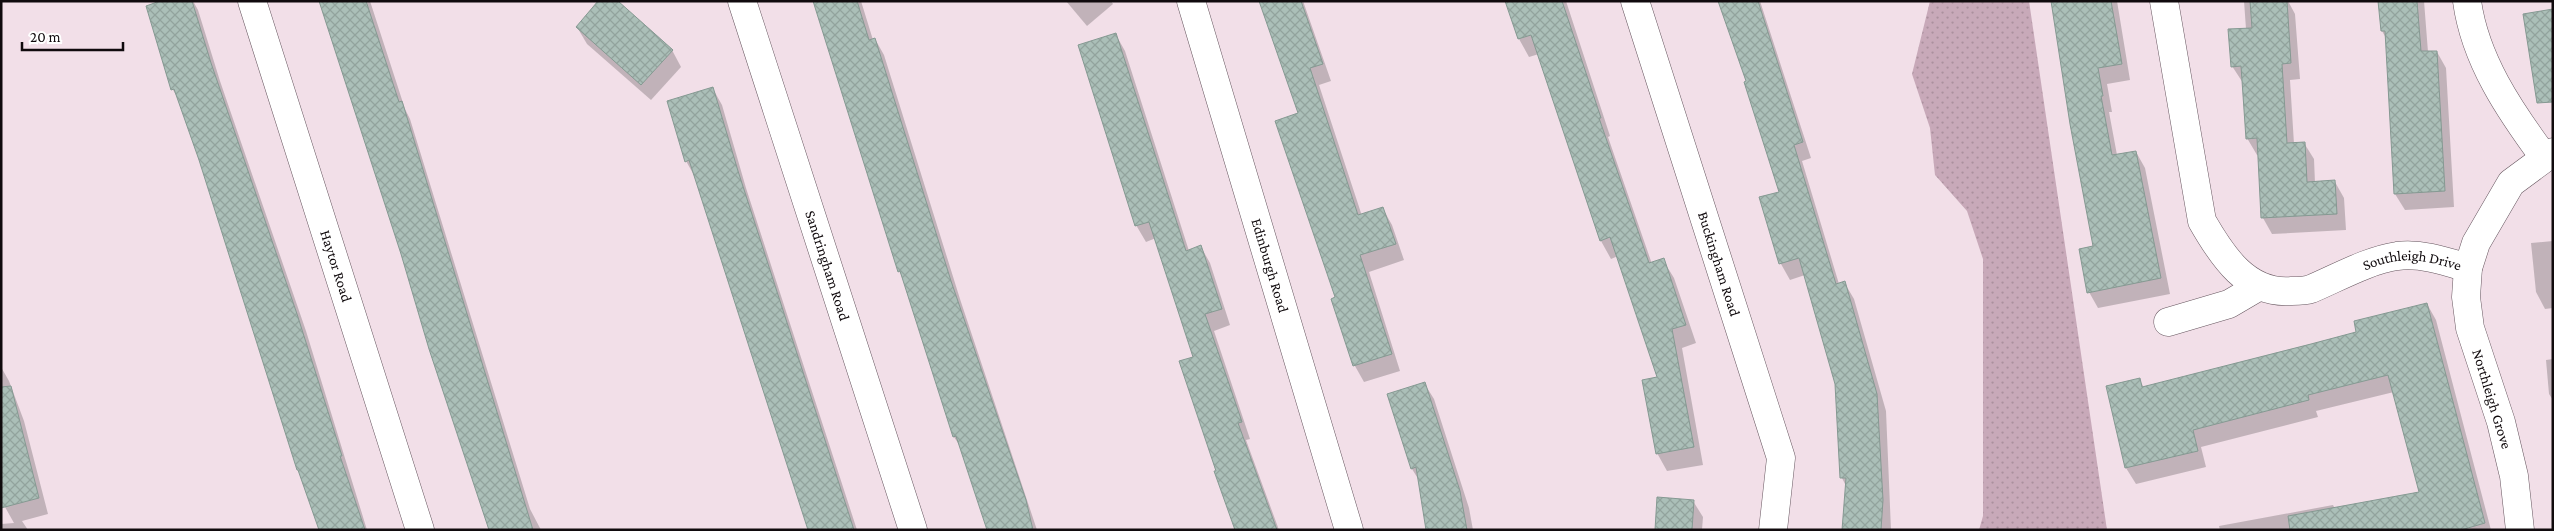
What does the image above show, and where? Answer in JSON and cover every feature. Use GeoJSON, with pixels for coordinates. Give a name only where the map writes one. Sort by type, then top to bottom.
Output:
{"type":"FeatureCollection","features":[{"type":"Feature","properties":{"kind":"street","name":"Haytor Road"},"geometry":{"type":"LineString","coordinates":[[252,1],[420,530]]}},
{"type":"Feature","properties":{"kind":"street","name":"Sandringham Road"},"geometry":{"type":"LineString","coordinates":[[742,1],[913,530]]}},
{"type":"Feature","properties":{"kind":"street","name":"Edinburgh Road"},"geometry":{"type":"LineString","coordinates":[[1191,1],[1349,530]]}},
{"type":"Feature","properties":{"kind":"street","name":"Buckingham Road"},"geometry":{"type":"LineString","coordinates":[[1635,1],[1781,458],[1773,530]]}},
{"type":"Feature","properties":{"kind":"street","name":"Southleigh Drive"},"geometry":{"type":"LineString","coordinates":[[2164,1],[2202,221],[2216,247],[2234,269],[2258,287],[2282,292],[2308,290],[2357,269],[2396,256],[2433,257],[2468,268],[2476,243],[2511,183],[2548,155],[2511,113],[2487,67],[2467,1]]}},
{"type":"Feature","properties":{"kind":"street","name":"Northleigh Grove"},"geometry":{"type":"LineString","coordinates":[[2468,268],[2466,297],[2470,328],[2501,422],[2514,476],[2520,530]]}},
{"type":"Feature","properties":{"kind":"street"},"geometry":{"type":"LineString","coordinates":[[2168,322],[2229,304],[2258,287]]}},
{"type":"Feature","properties":{"kind":"shaded area"},"geometry":{"type":"Polygon","coordinates":[[[1930,1],[2029,1],[2107,530],[1979,530],[1983,516],[1983,259],[1967,211],[1935,175],[1930,128],[1912,74],[1930,1]]]}},
{"type":"Feature","properties":{"kind":"building"},"geometry":{"type":"Polygon","coordinates":[[[160,1],[192,1],[211,63],[297,314],[342,456],[340,456],[365,530],[319,530],[297,470],[199,160],[174,89],[171,90],[146,6],[160,1]]]}},
{"type":"Feature","properties":{"kind":"building"},"geometry":{"type":"Polygon","coordinates":[[[319,1],[366,1],[399,102],[402,101],[533,530],[489,530],[429,349],[401,254],[319,1]]]}},
{"type":"Feature","properties":{"kind":"building"},"geometry":{"type":"Polygon","coordinates":[[[598,1],[618,1],[673,50],[641,85],[576,27],[598,1]]]}},
{"type":"Feature","properties":{"kind":"building"},"geometry":{"type":"Polygon","coordinates":[[[813,1],[857,1],[869,40],[875,38],[951,281],[1026,500],[1033,530],[987,530],[956,436],[953,437],[900,271],[898,272],[813,1]]]}},
{"type":"Feature","properties":{"kind":"building"},"geometry":{"type":"Polygon","coordinates":[[[1259,1],[1301,1],[1323,64],[1310,68],[1358,215],[1383,207],[1396,244],[1360,255],[1392,354],[1353,366],[1331,299],[1335,297],[1275,121],[1298,113],[1259,1]]]}},
{"type":"Feature","properties":{"kind":"building"},"geometry":{"type":"Polygon","coordinates":[[[1505,1],[1562,1],[1601,118],[1599,118],[1649,263],[1664,258],[1686,325],[1672,329],[1694,447],[1656,454],[1642,380],[1657,377],[1610,237],[1600,241],[1531,35],[1518,39],[1505,1]]]}},
{"type":"Feature","properties":{"kind":"building"},"geometry":{"type":"Polygon","coordinates":[[[1718,1],[1758,1],[1803,142],[1794,145],[1836,284],[1845,281],[1877,394],[1883,500],[1881,530],[1842,530],[1846,478],[1840,478],[1835,384],[1799,258],[1779,264],[1759,197],[1779,192],[1744,82],[1746,81],[1718,1]]]}},
{"type":"Feature","properties":{"kind":"building"},"geometry":{"type":"Polygon","coordinates":[[[2051,1],[2111,1],[2122,64],[2098,68],[2103,96],[2101,96],[2112,155],[2136,151],[2161,278],[2087,293],[2079,249],[2093,246],[2070,124],[2051,1]]]}},
{"type":"Feature","properties":{"kind":"building"},"geometry":{"type":"Polygon","coordinates":[[[2250,1],[2287,1],[2291,63],[2282,64],[2287,143],[2305,142],[2307,182],[2335,180],[2337,214],[2261,218],[2257,138],[2246,139],[2241,66],[2231,67],[2228,29],[2252,28],[2250,1]]]}},
{"type":"Feature","properties":{"kind":"building"},"geometry":{"type":"Polygon","coordinates":[[[2378,1],[2417,1],[2421,51],[2437,51],[2445,191],[2394,194],[2385,31],[2381,31],[2378,1]]]}},
{"type":"Feature","properties":{"kind":"building"},"geometry":{"type":"Polygon","coordinates":[[[2553,9],[2553,102],[2537,103],[2523,14],[2553,9]]]}},
{"type":"Feature","properties":{"kind":"building"},"geometry":{"type":"Polygon","coordinates":[[[1116,33],[1186,251],[1201,245],[1222,309],[1205,314],[1242,422],[1238,423],[1277,530],[1235,530],[1214,471],[1216,471],[1179,361],[1193,357],[1149,222],[1135,226],[1078,45],[1116,33]]]}},
{"type":"Feature","properties":{"kind":"building"},"geometry":{"type":"Polygon","coordinates":[[[713,87],[738,171],[854,530],[808,530],[689,160],[685,162],[667,101],[713,87]]]}},
{"type":"Feature","properties":{"kind":"building"},"geometry":{"type":"Polygon","coordinates":[[[2427,303],[2485,523],[2461,530],[2290,530],[2288,516],[2419,492],[2388,375],[2308,395],[2309,400],[2193,430],[2198,451],[2125,468],[2106,386],[2140,378],[2142,387],[2311,344],[2356,332],[2354,321],[2427,303]]]}},
{"type":"Feature","properties":{"kind":"building"},"geometry":{"type":"Polygon","coordinates":[[[1425,382],[1460,491],[1467,530],[1426,530],[1416,467],[1411,469],[1387,394],[1425,382]]]}},
{"type":"Feature","properties":{"kind":"building"},"geometry":{"type":"Polygon","coordinates":[[[11,386],[39,498],[1,508],[1,387],[11,386]]]}},
{"type":"Feature","properties":{"kind":"building"},"geometry":{"type":"Polygon","coordinates":[[[1657,497],[1694,500],[1692,530],[1655,530],[1657,497]]]}}]}
